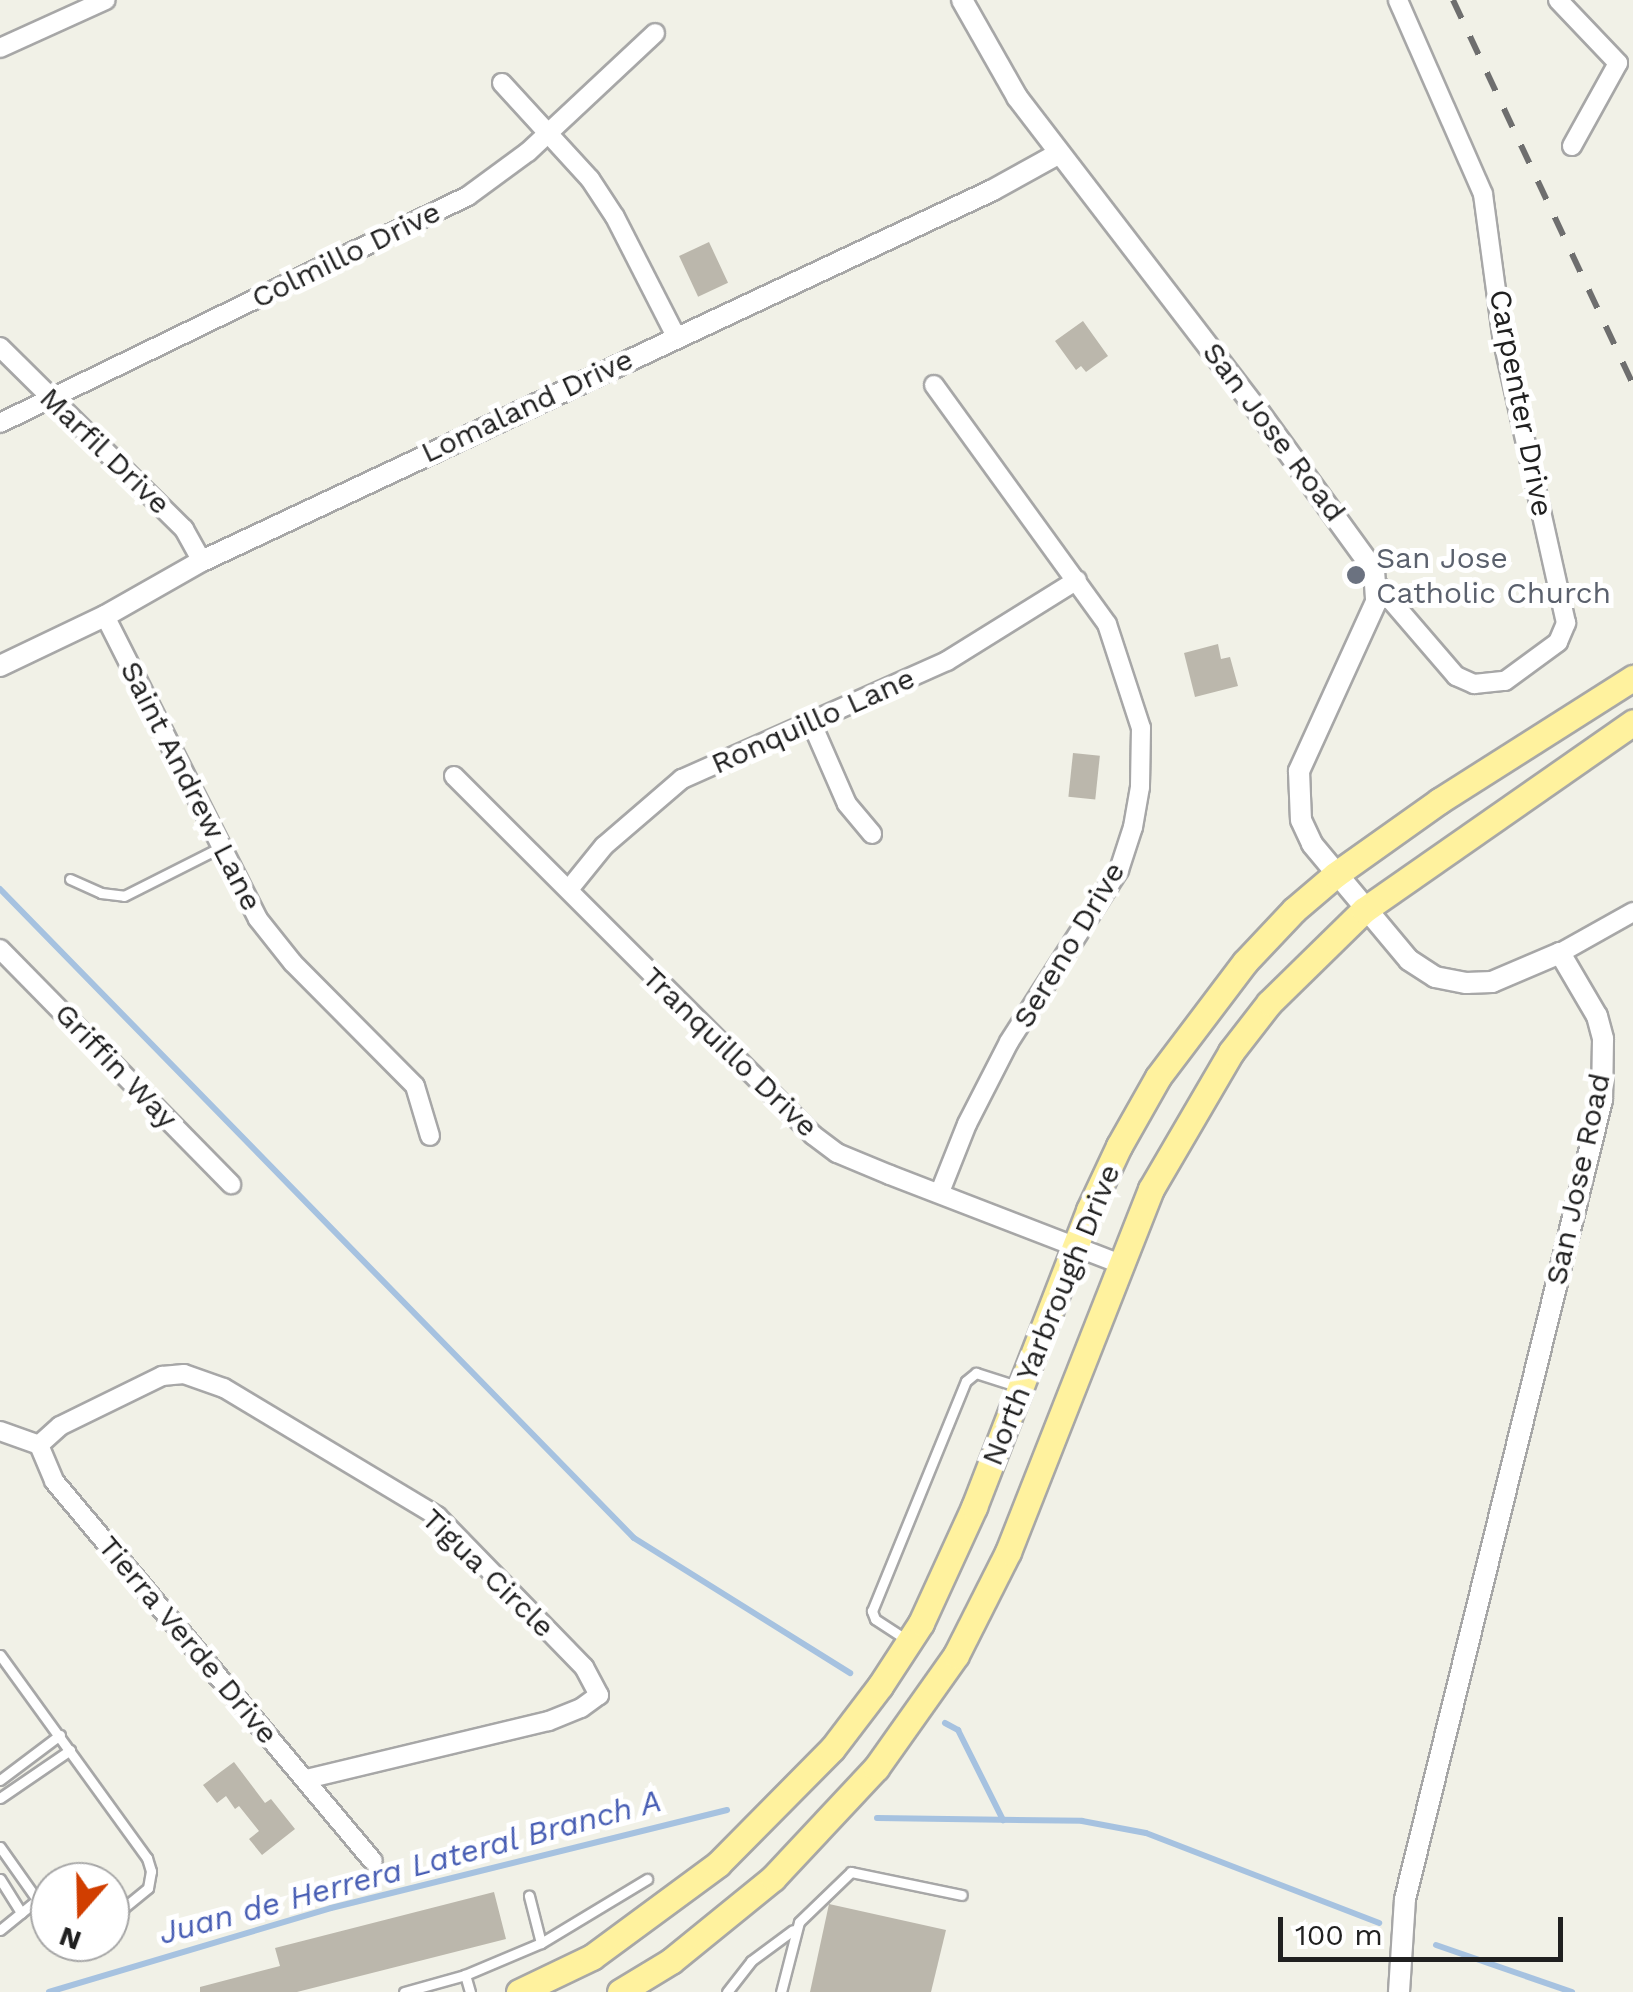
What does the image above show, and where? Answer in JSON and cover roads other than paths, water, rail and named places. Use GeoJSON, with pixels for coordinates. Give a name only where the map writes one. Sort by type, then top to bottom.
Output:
{"type":"FeatureCollection","features":[{"type":"Feature","properties":{"kind":"main road","name":"North Yarbrough Drive"},"geometry":{"type":"LineString","coordinates":[[519,1992],[604,1949],[718,1864],[832,1749],[909,1641],[974,1507],[1074,1248],[1119,1146],[1198,1018],[1294,910],[1335,874],[1439,801],[1633,678]]}},
{"type":"Feature","properties":{"kind":"main road","name":"North Yarbrough Drive"},"geometry":{"type":"LineString","coordinates":[[620,1992],[647,1985],[773,1878],[876,1768],[948,1666],[1008,1552],[1118,1263],[1151,1189],[1232,1052],[1269,1003],[1364,910],[1633,722]]}},
{"type":"Feature","properties":{"kind":"main road"},"geometry":{"type":"LineString","coordinates":[[909,1641],[948,1666]]}},
{"type":"Feature","properties":{"kind":"street"},"geometry":{"type":"LineString","coordinates":[[0,48],[106,0]]}},
{"type":"Feature","properties":{"kind":"street","name":"San Jose Road"},"geometry":{"type":"LineString","coordinates":[[962,0],[1017,98],[1367,556],[1376,583]]}},
{"type":"Feature","properties":{"kind":"street","name":"Carpenter Drive"},"geometry":{"type":"LineString","coordinates":[[1376,583],[1456,676],[1474,684],[1505,681],[1558,642],[1566,623],[1503,342],[1483,194],[1398,0]]}},
{"type":"Feature","properties":{"kind":"street"},"geometry":{"type":"LineString","coordinates":[[1558,0],[1618,63],[1572,146]]}},
{"type":"Feature","properties":{"kind":"street","name":"Colmillo Drive"},"geometry":{"type":"LineString","coordinates":[[0,423],[468,196],[499,176],[655,33]]}},
{"type":"Feature","properties":{"kind":"street"},"geometry":{"type":"LineString","coordinates":[[502,83],[550,130],[616,217],[676,336]]}},
{"type":"Feature","properties":{"kind":"street","name":"Lomaland Drive"},"geometry":{"type":"LineString","coordinates":[[0,666],[105,616],[202,561],[993,190],[1058,154]]}},
{"type":"Feature","properties":{"kind":"street","name":"Marfil Drive"},"geometry":{"type":"LineString","coordinates":[[0,347],[184,529],[202,561]]}},
{"type":"Feature","properties":{"kind":"street","name":"Sereno Drive"},"geometry":{"type":"LineString","coordinates":[[934,385],[1107,624],[1141,728],[1140,787],[1134,827],[1118,870],[1009,1042],[967,1124],[940,1192]]}},
{"type":"Feature","properties":{"kind":"street","name":"Ronquillo Lane"},"geometry":{"type":"LineString","coordinates":[[570,888],[604,846],[682,779],[947,662],[1077,580]]}},
{"type":"Feature","properties":{"kind":"street"},"geometry":{"type":"LineString","coordinates":[[1376,583],[1370,618],[1299,772],[1300,820],[1335,874],[1409,960],[1451,981],[1492,982],[1560,953],[1633,912]]}},
{"type":"Feature","properties":{"kind":"street","name":"Saint Andrew Lane"},"geometry":{"type":"LineString","coordinates":[[105,616],[258,920],[415,1086],[430,1136]]}},
{"type":"Feature","properties":{"kind":"street"},"geometry":{"type":"LineString","coordinates":[[812,724],[846,804],[872,834]]}},
{"type":"Feature","properties":{"kind":"street","name":"Tranquillo Drive"},"geometry":{"type":"LineString","coordinates":[[454,776],[570,888],[731,1058],[813,1136],[837,1153],[1118,1263]]}},
{"type":"Feature","properties":{"kind":"street","name":"Griffin Way"},"geometry":{"type":"LineString","coordinates":[[0,948],[231,1184]]}},
{"type":"Feature","properties":{"kind":"street","name":"San Jose Road"},"geometry":{"type":"LineString","coordinates":[[1399,1992],[1405,1899],[1602,1100],[1603,1039],[1597,1016],[1560,953]]}},
{"type":"Feature","properties":{"kind":"street","name":"Tigua Circle"},"geometry":{"type":"LineString","coordinates":[[39,1446],[60,1426],[162,1376],[184,1374],[224,1388],[437,1516],[584,1668],[599,1696],[548,1721],[306,1779]]}},
{"type":"Feature","properties":{"kind":"street"},"geometry":{"type":"LineString","coordinates":[[0,1431],[39,1446]]}},
{"type":"Feature","properties":{"kind":"street","name":"Tierra Verde Drive"},"geometry":{"type":"LineString","coordinates":[[39,1446],[54,1481],[373,1860]]}},
{"type":"Feature","properties":{"kind":"lane"},"geometry":{"type":"LineString","coordinates":[[70,879],[101,894],[124,896],[219,848]]}},
{"type":"Feature","properties":{"kind":"lane"},"geometry":{"type":"LineString","coordinates":[[909,1641],[875,1619],[872,1611],[966,1381],[976,1373],[1020,1387]]}},
{"type":"Feature","properties":{"kind":"lane"},"geometry":{"type":"LineString","coordinates":[[0,1654],[151,1871],[148,1888],[130,1903]]}},
{"type":"Feature","properties":{"kind":"lane"},"geometry":{"type":"LineString","coordinates":[[0,1780],[60,1735]]}},
{"type":"Feature","properties":{"kind":"lane"},"geometry":{"type":"LineString","coordinates":[[0,1798],[70,1750]]}},
{"type":"Feature","properties":{"kind":"lane"},"geometry":{"type":"LineString","coordinates":[[0,1848],[30,1889]]}},
{"type":"Feature","properties":{"kind":"lane"},"geometry":{"type":"LineString","coordinates":[[727,1992],[744,1968],[796,1928],[851,1872],[962,1894]]}},
{"type":"Feature","properties":{"kind":"lane"},"geometry":{"type":"LineString","coordinates":[[0,1879],[21,1913]]}},
{"type":"Feature","properties":{"kind":"lane"},"geometry":{"type":"LineString","coordinates":[[404,1992],[466,1975],[540,1942],[647,1879]]}},
{"type":"Feature","properties":{"kind":"lane"},"geometry":{"type":"LineString","coordinates":[[529,1896],[540,1942]]}},
{"type":"Feature","properties":{"kind":"lane"},"geometry":{"type":"LineString","coordinates":[[0,1930],[30,1906]]}},
{"type":"Feature","properties":{"kind":"lane"},"geometry":{"type":"LineString","coordinates":[[781,1992],[796,1928]]}},
{"type":"Feature","properties":{"kind":"lane"},"geometry":{"type":"LineString","coordinates":[[466,1975],[470,1992]]}},
{"type":"Feature","properties":{"kind":"waterway"},"geometry":{"type":"LineString","coordinates":[[0,889],[634,1538],[850,1673]]}},
{"type":"Feature","properties":{"kind":"waterway"},"geometry":{"type":"LineString","coordinates":[[945,1723],[958,1730],[1003,1820]]}},
{"type":"Feature","properties":{"kind":"waterway","name":"Juan de Herrera Lateral Branch A"},"geometry":{"type":"LineString","coordinates":[[49,1992],[331,1908],[727,1810]]}},
{"type":"Feature","properties":{"kind":"waterway"},"geometry":{"type":"LineString","coordinates":[[877,1818],[1082,1821],[1146,1833],[1379,1923]]}},
{"type":"Feature","properties":{"kind":"waterway"},"geometry":{"type":"LineString","coordinates":[[1436,1945],[1572,1992]]}},
{"type":"Feature","properties":{"kind":"railway"},"geometry":{"type":"LineString","coordinates":[[1453,0],[1633,384]]}},
{"type":"Feature","properties":{"kind":"place","name":"San Jose Catholic Church"},"geometry":{"type":"Point","coordinates":[1356,575]}}]}
